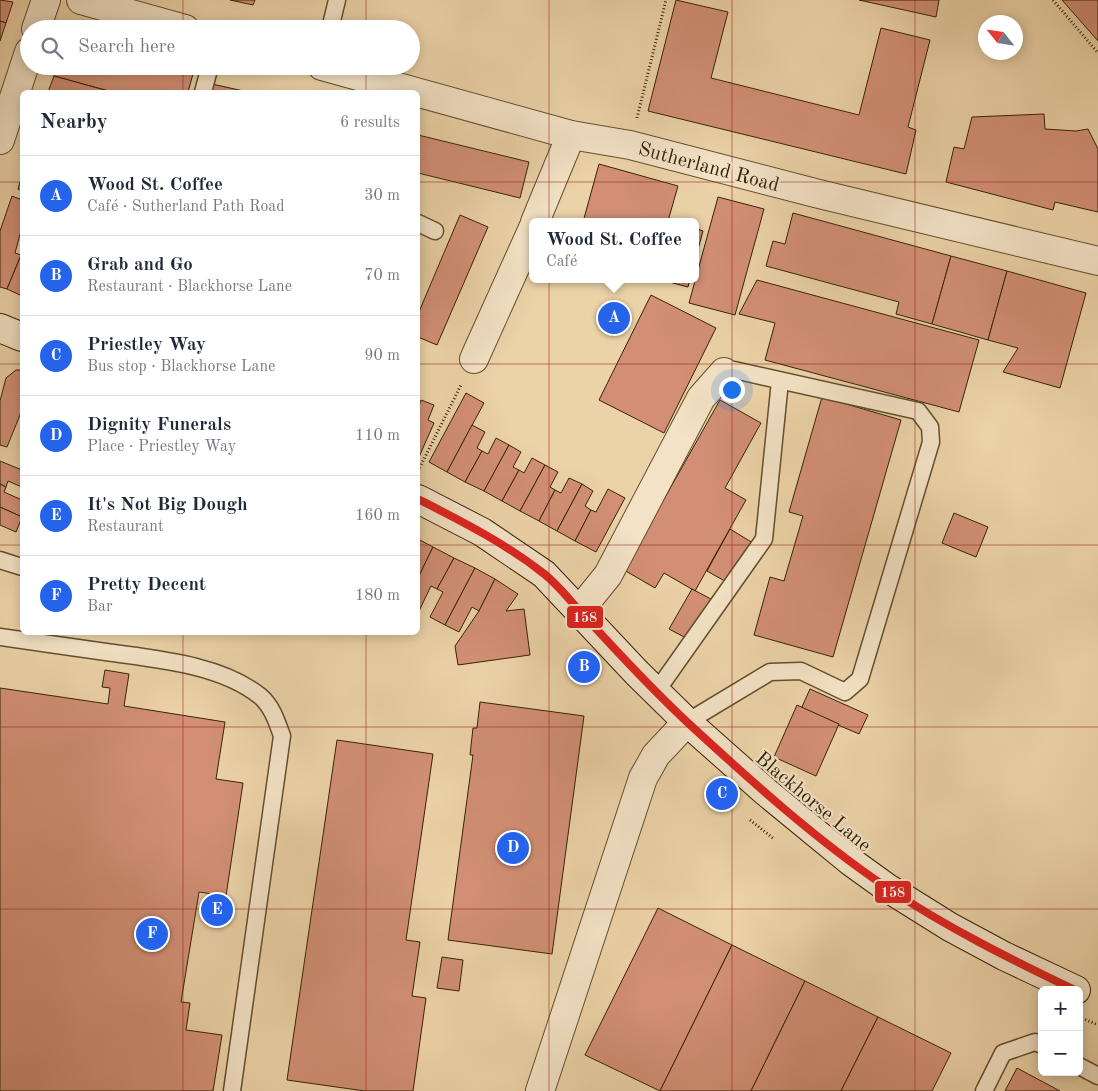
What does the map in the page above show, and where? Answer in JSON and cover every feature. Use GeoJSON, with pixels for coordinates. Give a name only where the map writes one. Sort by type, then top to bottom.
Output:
{"type":"FeatureCollection","features":[{"type":"Feature","properties":{"kind":"street"},"geometry":{"type":"LineString","coordinates":[[39,20],[46,0]]}},
{"type":"Feature","properties":{"kind":"street"},"geometry":{"type":"LineString","coordinates":[[81,0],[153,20]]}},
{"type":"Feature","properties":{"kind":"street"},"geometry":{"type":"LineString","coordinates":[[0,140],[21,75]]}},
{"type":"Feature","properties":{"kind":"street","name":"Sutherland Road"},"geometry":{"type":"LineString","coordinates":[[353,75],[404,90]]}},
{"type":"Feature","properties":{"kind":"street","name":"Sutherland Road"},"geometry":{"type":"LineString","coordinates":[[420,94],[571,135],[630,145],[818,194],[1098,261]]}},
{"type":"Feature","properties":{"kind":"street"},"geometry":{"type":"LineString","coordinates":[[537,218],[571,135]]}},
{"type":"Feature","properties":{"kind":"street"},"geometry":{"type":"LineString","coordinates":[[474,359],[529,237]]}},
{"type":"Feature","properties":{"kind":"street"},"geometry":{"type":"LineString","coordinates":[[0,328],[20,336]]}},
{"type":"Feature","properties":{"kind":"street"},"geometry":{"type":"LineString","coordinates":[[579,611],[608,575],[701,398],[724,372]]}},
{"type":"Feature","properties":{"kind":"street","name":"Blackhorse Lane"},"geometry":{"type":"LineString","coordinates":[[420,500],[441,509],[511,550],[544,574],[687,722],[766,792],[850,861],[886,887],[950,927],[1004,956],[1069,986]]}},
{"type":"Feature","properties":{"kind":"street"},"geometry":{"type":"LineString","coordinates":[[540,1091],[643,778],[656,755],[687,722]]}},
{"type":"Feature","properties":{"kind":"street","name":"Blackhorse Lane"},"geometry":{"type":"LineString","coordinates":[[1083,992],[1098,999]]}},
{"type":"Feature","properties":{"kind":"lane"},"geometry":{"type":"LineString","coordinates":[[332,20],[337,0]]}},
{"type":"Feature","properties":{"kind":"lane"},"geometry":{"type":"LineString","coordinates":[[204,90],[208,75]]}},
{"type":"Feature","properties":{"kind":"lane"},"geometry":{"type":"LineString","coordinates":[[420,224],[436,231]]}},
{"type":"Feature","properties":{"kind":"lane"},"geometry":{"type":"LineString","coordinates":[[687,722],[770,672],[801,671],[845,692],[860,679],[931,442],[930,427],[918,411],[734,370],[724,372]]}},
{"type":"Feature","properties":{"kind":"lane"},"geometry":{"type":"LineString","coordinates":[[656,692],[764,539],[776,436],[780,380]]}},
{"type":"Feature","properties":{"kind":"lane"},"geometry":{"type":"LineString","coordinates":[[0,560],[20,566]]}},
{"type":"Feature","properties":{"kind":"lane"},"geometry":{"type":"LineString","coordinates":[[0,637],[168,660],[198,668],[232,681],[260,696],[275,715],[282,736],[232,1091]]}},
{"type":"Feature","properties":{"kind":"lane"},"geometry":{"type":"LineString","coordinates":[[984,1091],[1002,1054],[1036,1042],[1038,1043]]}},
{"type":"Feature","properties":{"kind":"lane"},"geometry":{"type":"LineString","coordinates":[[1083,1068],[1098,1076]]}},
{"type":"Feature","properties":{"kind":"path"},"geometry":{"type":"LineString","coordinates":[[630,145],[666,0]]}},
{"type":"Feature","properties":{"kind":"path"},"geometry":{"type":"LineString","coordinates":[[1053,0],[1098,53]]}},
{"type":"Feature","properties":{"kind":"path"},"geometry":{"type":"LineString","coordinates":[[420,468],[474,359]]}},
{"type":"Feature","properties":{"kind":"path"},"geometry":{"type":"LineString","coordinates":[[1083,1019],[1098,1025]]}},
{"type":"Feature","properties":{"kind":"building"},"geometry":{"type":"Polygon","coordinates":[[[0,0],[13,2],[6,23],[0,21],[0,0]]]}},
{"type":"Feature","properties":{"kind":"building"},"geometry":{"type":"Polygon","coordinates":[[[230,0],[255,0],[253,5],[230,0]]]}},
{"type":"Feature","properties":{"kind":"building"},"geometry":{"type":"Polygon","coordinates":[[[676,0],[728,12],[711,78],[859,115],[881,28],[930,40],[908,127],[916,130],[906,174],[648,111],[676,0]]]}},
{"type":"Feature","properties":{"kind":"building"},"geometry":{"type":"Polygon","coordinates":[[[859,0],[939,0],[936,17],[859,0]]]}},
{"type":"Feature","properties":{"kind":"building"},"geometry":{"type":"Polygon","coordinates":[[[1062,0],[1098,0],[1098,41],[1062,0]]]}},
{"type":"Feature","properties":{"kind":"building"},"geometry":{"type":"Polygon","coordinates":[[[0,21],[6,23],[0,41],[0,21]]]}},
{"type":"Feature","properties":{"kind":"building"},"geometry":{"type":"Polygon","coordinates":[[[193,75],[189,90],[105,90],[54,76],[193,75]]]}},
{"type":"Feature","properties":{"kind":"building"},"geometry":{"type":"Polygon","coordinates":[[[54,76],[105,90],[49,90],[54,76]]]}},
{"type":"Feature","properties":{"kind":"building"},"geometry":{"type":"Polygon","coordinates":[[[212,84],[239,90],[210,90],[212,84]]]}},
{"type":"Feature","properties":{"kind":"building"},"geometry":{"type":"Polygon","coordinates":[[[1044,114],[1045,129],[1076,131],[1088,129],[1098,149],[1098,212],[1055,202],[1053,210],[946,182],[954,147],[964,149],[972,117],[1044,114]]]}},
{"type":"Feature","properties":{"kind":"building"},"geometry":{"type":"Polygon","coordinates":[[[420,135],[529,162],[520,198],[420,173],[420,135]]]}},
{"type":"Feature","properties":{"kind":"building"},"geometry":{"type":"Polygon","coordinates":[[[599,164],[678,186],[669,218],[584,218],[599,164]]]}},
{"type":"Feature","properties":{"kind":"building"},"geometry":{"type":"Polygon","coordinates":[[[12,196],[20,199],[20,234],[15,253],[20,255],[20,257],[7,289],[0,287],[0,231],[12,196]]]}},
{"type":"Feature","properties":{"kind":"building"},"geometry":{"type":"Polygon","coordinates":[[[718,197],[764,209],[735,315],[689,303],[694,283],[699,283],[699,266],[718,197]]]}},
{"type":"Feature","properties":{"kind":"building"},"geometry":{"type":"Polygon","coordinates":[[[793,213],[951,256],[932,324],[896,314],[899,302],[766,266],[773,241],[785,244],[793,213]]]}},
{"type":"Feature","properties":{"kind":"building"},"geometry":{"type":"Polygon","coordinates":[[[460,215],[488,227],[437,345],[420,338],[420,309],[460,215]]]}},
{"type":"Feature","properties":{"kind":"building"},"geometry":{"type":"Polygon","coordinates":[[[699,230],[703,231],[699,246],[699,230]]]}},
{"type":"Feature","properties":{"kind":"building"},"geometry":{"type":"Polygon","coordinates":[[[951,256],[1007,271],[988,340],[932,324],[951,256]]]}},
{"type":"Feature","properties":{"kind":"building"},"geometry":{"type":"Polygon","coordinates":[[[20,257],[20,295],[7,289],[20,257]]]}},
{"type":"Feature","properties":{"kind":"building"},"geometry":{"type":"Polygon","coordinates":[[[1007,271],[1086,293],[1060,388],[1003,372],[1018,348],[988,340],[1007,271]]]}},
{"type":"Feature","properties":{"kind":"building"},"geometry":{"type":"Polygon","coordinates":[[[757,280],[979,340],[959,412],[765,360],[775,323],[739,314],[757,280]]]}},
{"type":"Feature","properties":{"kind":"building"},"geometry":{"type":"Polygon","coordinates":[[[673,283],[689,283],[688,287],[673,283]]]}},
{"type":"Feature","properties":{"kind":"building"},"geometry":{"type":"Polygon","coordinates":[[[651,295],[716,328],[664,433],[599,400],[651,295]]]}},
{"type":"Feature","properties":{"kind":"building"},"geometry":{"type":"Polygon","coordinates":[[[16,370],[20,370],[20,415],[7,447],[0,445],[0,401],[6,378],[16,370]]]}},
{"type":"Feature","properties":{"kind":"building"},"geometry":{"type":"Polygon","coordinates":[[[466,393],[484,403],[447,472],[429,462],[466,393]]]}},
{"type":"Feature","properties":{"kind":"building"},"geometry":{"type":"Polygon","coordinates":[[[822,397],[901,420],[833,657],[754,635],[770,577],[784,581],[803,516],[789,512],[822,397]]]}},
{"type":"Feature","properties":{"kind":"building"},"geometry":{"type":"Polygon","coordinates":[[[421,400],[434,405],[428,420],[434,423],[420,455],[421,400]]]}},
{"type":"Feature","properties":{"kind":"building"},"geometry":{"type":"Polygon","coordinates":[[[720,400],[761,423],[725,488],[746,500],[695,591],[664,573],[655,588],[624,570],[720,400]]]}},
{"type":"Feature","properties":{"kind":"building"},"geometry":{"type":"Polygon","coordinates":[[[472,425],[485,432],[477,448],[482,451],[465,482],[447,472],[472,425]]]}},
{"type":"Feature","properties":{"kind":"building"},"geometry":{"type":"Polygon","coordinates":[[[496,438],[509,445],[484,491],[465,482],[482,451],[488,454],[496,438]]]}},
{"type":"Feature","properties":{"kind":"building"},"geometry":{"type":"Polygon","coordinates":[[[509,445],[521,452],[513,467],[519,470],[502,501],[484,491],[509,445]]]}},
{"type":"Feature","properties":{"kind":"building"},"geometry":{"type":"Polygon","coordinates":[[[532,458],[545,465],[520,511],[502,501],[519,470],[524,473],[532,458]]]}},
{"type":"Feature","properties":{"kind":"building"},"geometry":{"type":"Polygon","coordinates":[[[0,461],[20,469],[20,486],[8,481],[6,487],[0,484],[0,461]]]}},
{"type":"Feature","properties":{"kind":"building"},"geometry":{"type":"Polygon","coordinates":[[[545,465],[558,472],[550,487],[555,490],[539,521],[520,511],[545,465]]]}},
{"type":"Feature","properties":{"kind":"building"},"geometry":{"type":"Polygon","coordinates":[[[569,478],[582,484],[557,531],[539,521],[555,490],[561,493],[569,478]]]}},
{"type":"Feature","properties":{"kind":"building"},"geometry":{"type":"Polygon","coordinates":[[[0,484],[6,487],[4,492],[20,499],[20,516],[0,507],[0,484]]]}},
{"type":"Feature","properties":{"kind":"building"},"geometry":{"type":"Polygon","coordinates":[[[582,484],[593,491],[585,506],[591,510],[575,541],[557,531],[582,484]]]}},
{"type":"Feature","properties":{"kind":"building"},"geometry":{"type":"Polygon","coordinates":[[[608,489],[625,498],[596,552],[575,541],[591,510],[596,512],[608,489]]]}},
{"type":"Feature","properties":{"kind":"building"},"geometry":{"type":"Polygon","coordinates":[[[0,507],[20,516],[16,532],[0,525],[0,507]]]}},
{"type":"Feature","properties":{"kind":"building"},"geometry":{"type":"Polygon","coordinates":[[[954,513],[988,527],[976,557],[942,543],[954,513]]]}},
{"type":"Feature","properties":{"kind":"building"},"geometry":{"type":"Polygon","coordinates":[[[730,529],[753,543],[730,584],[707,571],[730,529]]]}},
{"type":"Feature","properties":{"kind":"building"},"geometry":{"type":"Polygon","coordinates":[[[420,540],[433,547],[420,574],[420,540]]]}},
{"type":"Feature","properties":{"kind":"building"},"geometry":{"type":"Polygon","coordinates":[[[433,547],[454,558],[437,589],[431,586],[420,609],[420,574],[433,547]]]}},
{"type":"Feature","properties":{"kind":"building"},"geometry":{"type":"Polygon","coordinates":[[[454,558],[475,568],[445,625],[430,617],[443,592],[437,589],[454,558]]]}},
{"type":"Feature","properties":{"kind":"building"},"geometry":{"type":"Polygon","coordinates":[[[475,568],[495,579],[479,611],[472,607],[459,632],[445,625],[475,568]]]}},
{"type":"Feature","properties":{"kind":"building"},"geometry":{"type":"Polygon","coordinates":[[[495,579],[518,594],[506,611],[524,609],[530,655],[458,665],[455,646],[479,611],[495,579]]]}},
{"type":"Feature","properties":{"kind":"building"},"geometry":{"type":"Polygon","coordinates":[[[692,589],[711,599],[688,639],[669,629],[692,589]]]}},
{"type":"Feature","properties":{"kind":"building"},"geometry":{"type":"Polygon","coordinates":[[[581,656],[595,671],[587,679],[573,664],[581,656]]]}},
{"type":"Feature","properties":{"kind":"building"},"geometry":{"type":"Polygon","coordinates":[[[105,670],[129,674],[124,706],[225,722],[216,779],[243,783],[226,896],[199,892],[181,1002],[190,1003],[186,1030],[222,1035],[213,1091],[0,1091],[0,688],[108,704],[110,688],[102,687],[105,670]]]}},
{"type":"Feature","properties":{"kind":"building"},"geometry":{"type":"Polygon","coordinates":[[[810,689],[868,715],[859,734],[801,709],[810,689]]]}},
{"type":"Feature","properties":{"kind":"building"},"geometry":{"type":"Polygon","coordinates":[[[480,702],[584,716],[552,954],[448,940],[473,755],[470,755],[473,728],[477,728],[480,702]]]}},
{"type":"Feature","properties":{"kind":"building"},"geometry":{"type":"Polygon","coordinates":[[[797,705],[839,724],[816,776],[774,757],[797,705]]]}},
{"type":"Feature","properties":{"kind":"building"},"geometry":{"type":"Polygon","coordinates":[[[337,740],[433,754],[406,940],[420,942],[412,996],[426,998],[413,1091],[365,1091],[287,1080],[337,740]]]}},
{"type":"Feature","properties":{"kind":"building"},"geometry":{"type":"Polygon","coordinates":[[[658,908],[732,945],[660,1091],[585,1055],[658,908]]]}},
{"type":"Feature","properties":{"kind":"building"},"geometry":{"type":"Polygon","coordinates":[[[732,945],[805,981],[751,1091],[660,1091],[732,945]]]}},
{"type":"Feature","properties":{"kind":"building"},"geometry":{"type":"Polygon","coordinates":[[[442,957],[463,960],[459,991],[437,988],[442,957]]]}},
{"type":"Feature","properties":{"kind":"building"},"geometry":{"type":"Polygon","coordinates":[[[805,981],[878,1017],[841,1091],[751,1091],[805,981]]]}},
{"type":"Feature","properties":{"kind":"building"},"geometry":{"type":"Polygon","coordinates":[[[878,1017],[951,1053],[932,1091],[841,1091],[878,1017]]]}},
{"type":"Feature","properties":{"kind":"building"},"geometry":{"type":"Polygon","coordinates":[[[1017,1068],[1060,1091],[1005,1091],[1017,1068]]]}},
{"type":"Feature","properties":{"kind":"transit line","name":"158"},"geometry":{"type":"LineString","coordinates":[[420,500],[498,542],[549,578],[637,673],[687,722],[784,808],[860,869],[909,902],[955,929],[1067,986]]}},
{"type":"Feature","properties":{"kind":"place","name":"Wood St. Coffee"},"geometry":{"type":"Point","coordinates":[614,318]}},
{"type":"Feature","properties":{"kind":"place","name":"Grab and Go"},"geometry":{"type":"Point","coordinates":[584,667]}},
{"type":"Feature","properties":{"kind":"place","name":"Priestley Way"},"geometry":{"type":"Point","coordinates":[722,794]}},
{"type":"Feature","properties":{"kind":"place","name":"Dignity Funerals"},"geometry":{"type":"Point","coordinates":[513,848]}},
{"type":"Feature","properties":{"kind":"place","name":"It's Not Big Dough"},"geometry":{"type":"Point","coordinates":[217,910]}},
{"type":"Feature","properties":{"kind":"place","name":"Pretty Decent"},"geometry":{"type":"Point","coordinates":[152,934]}}]}
